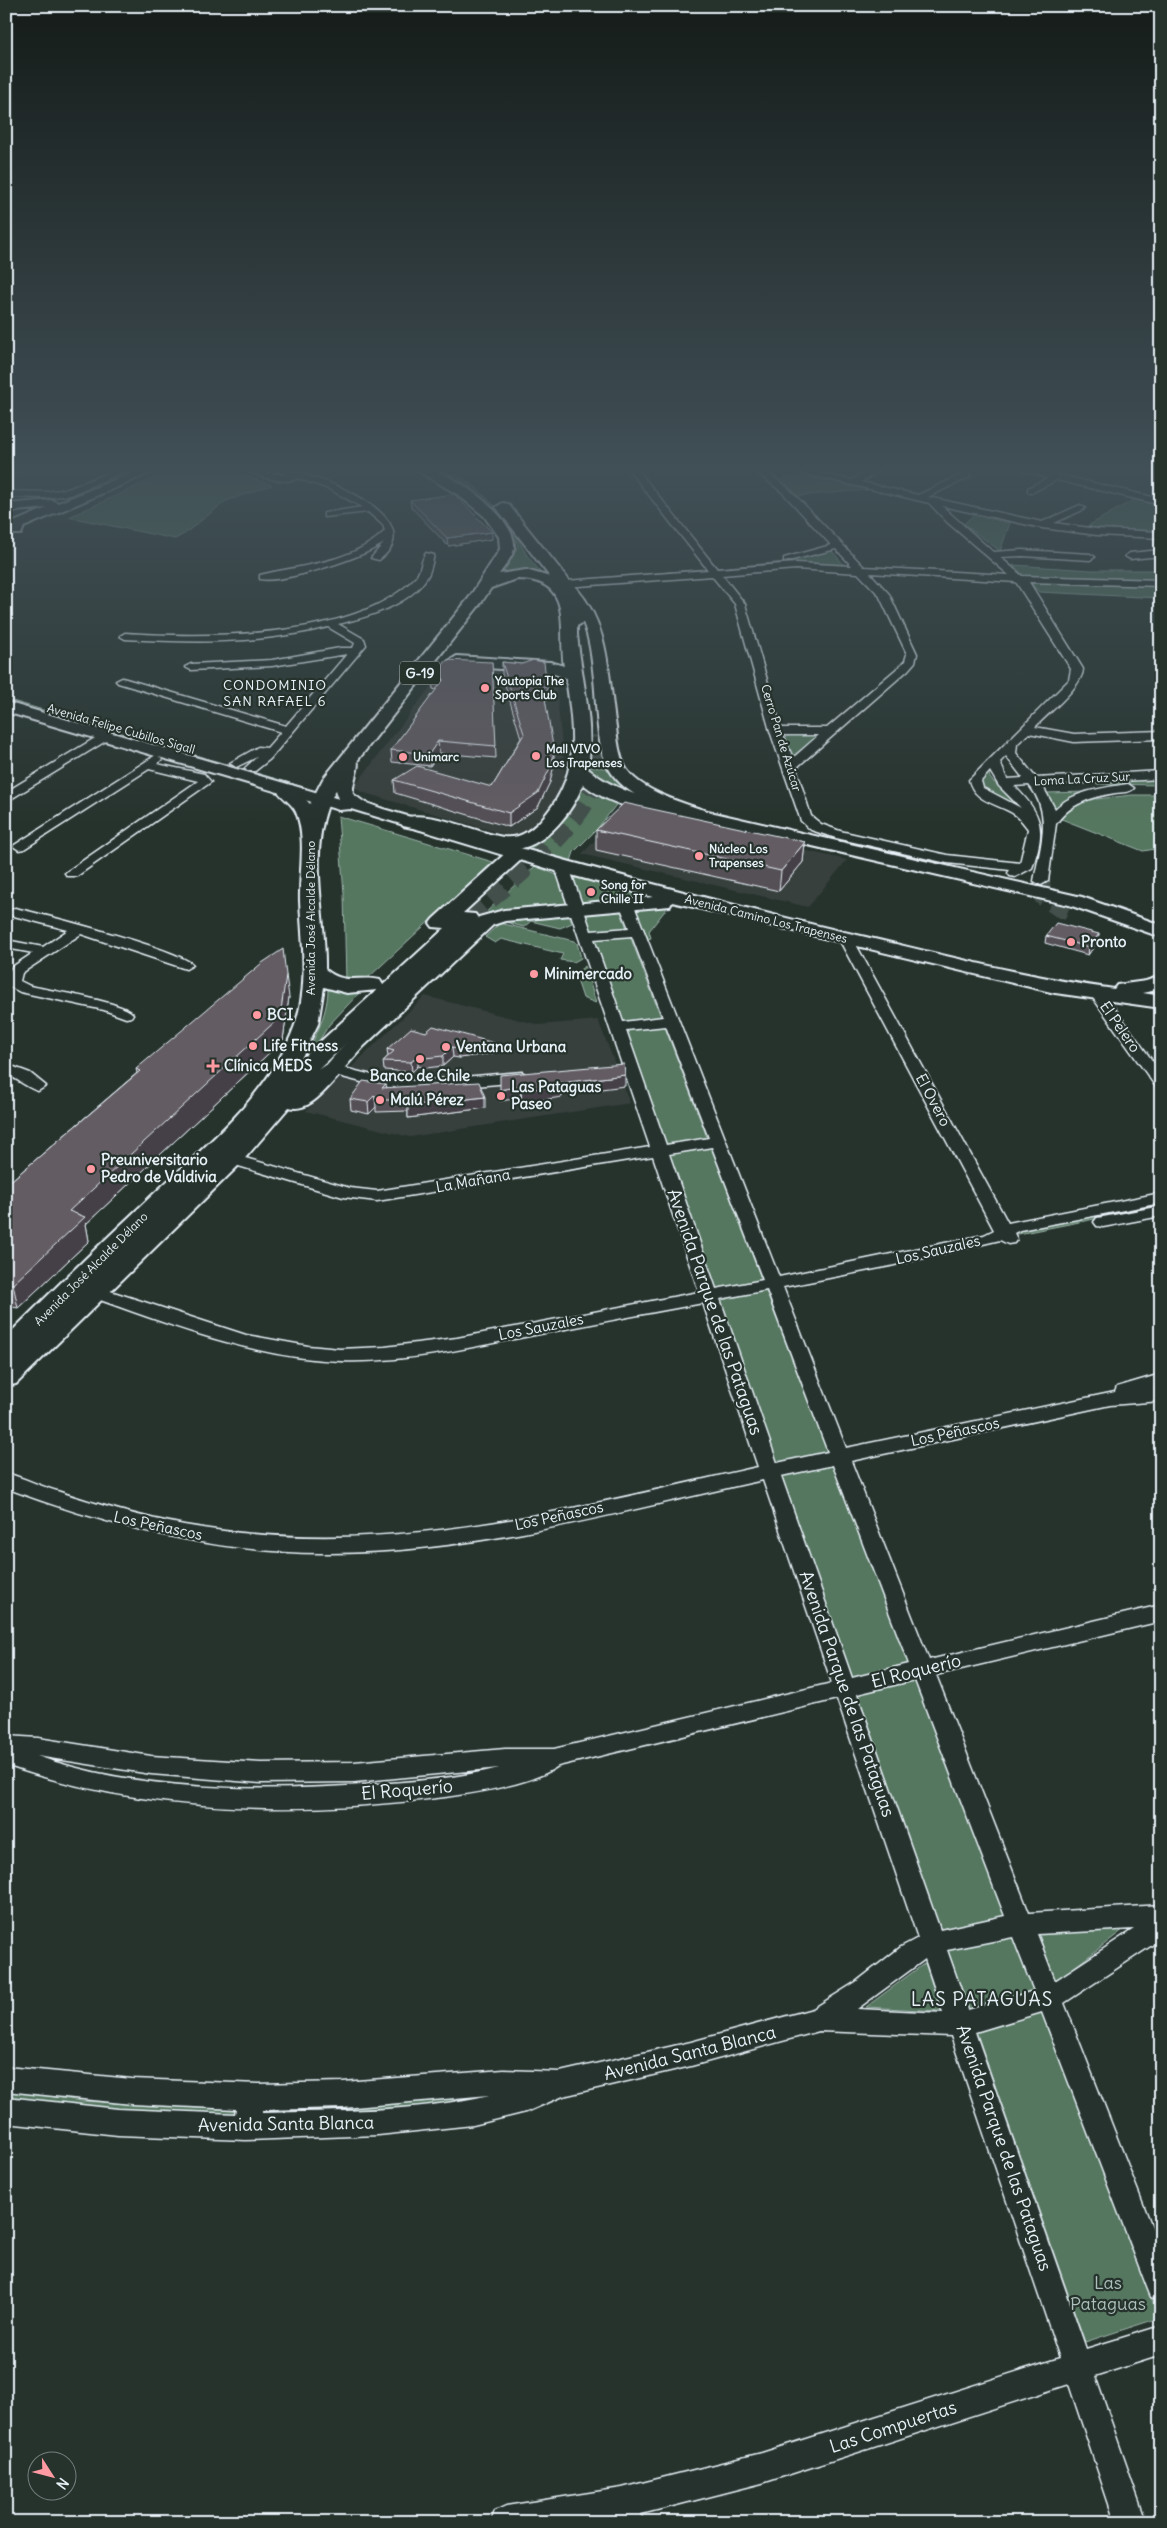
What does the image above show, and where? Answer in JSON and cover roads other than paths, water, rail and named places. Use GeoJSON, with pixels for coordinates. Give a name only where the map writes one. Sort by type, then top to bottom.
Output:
{"type":"FeatureCollection","features":[{"type":"Feature","properties":{"kind":"main road","name":"Avenida José Alcalde Délano"},"geometry":{"type":"LineString","coordinates":[[6,1353],[214,1149],[270,1087],[294,1053],[307,1023],[313,997],[311,833],[325,791],[485,588]]}},
{"type":"Feature","properties":{"kind":"main road"},"geometry":{"type":"LineString","coordinates":[[561,588],[586,613],[597,647],[616,766],[646,793],[672,805],[704,816]]}},
{"type":"Feature","properties":{"kind":"main road"},"geometry":{"type":"LineString","coordinates":[[410,822],[444,827],[504,843],[528,841],[539,834],[558,813],[580,772],[583,741],[569,653],[565,590]]}},
{"type":"Feature","properties":{"kind":"main road"},"geometry":{"type":"LineString","coordinates":[[565,590],[583,644],[596,736]]}},
{"type":"Feature","properties":{"kind":"main road"},"geometry":{"type":"LineString","coordinates":[[443,643],[451,654],[464,657],[539,662],[551,660],[569,653]]}},
{"type":"Feature","properties":{"kind":"main road"},"geometry":{"type":"LineString","coordinates":[[418,675],[444,663],[457,661],[550,667],[572,675]]}},
{"type":"Feature","properties":{"kind":"main road","name":"Avenida Felipe Cubillos Sigall"},"geometry":{"type":"LineString","coordinates":[[6,696],[244,765],[325,791]]}},
{"type":"Feature","properties":{"kind":"main road","name":"Avenida Felipe Cubillos Sigall"},"geometry":{"type":"LineString","coordinates":[[6,707],[285,789],[325,791]]}},
{"type":"Feature","properties":{"kind":"main road","name":"Avenida Camino Los Trapenses"},"geometry":{"type":"LineString","coordinates":[[350,760],[350,768],[343,788],[344,794],[353,803],[377,813],[562,867],[717,908],[1037,983],[1098,995],[1161,1002]]}},
{"type":"Feature","properties":{"kind":"main road"},"geometry":{"type":"LineString","coordinates":[[217,769],[243,771],[244,765]]}},
{"type":"Feature","properties":{"kind":"main road"},"geometry":{"type":"LineString","coordinates":[[580,772],[599,789],[623,799],[1074,901],[1160,940]]}},
{"type":"Feature","properties":{"kind":"main road"},"geometry":{"type":"LineString","coordinates":[[285,789],[304,808],[311,833]]}},
{"type":"Feature","properties":{"kind":"main road","name":"Avenida Camino Los Trapenses"},"geometry":{"type":"LineString","coordinates":[[325,791],[377,813]]}},
{"type":"Feature","properties":{"kind":"main road"},"geometry":{"type":"LineString","coordinates":[[324,1064],[319,1046],[327,1034],[372,985],[516,854]]}},
{"type":"Feature","properties":{"kind":"main road"},"geometry":{"type":"LineString","coordinates":[[324,1064],[357,1042],[420,980],[482,924],[504,916],[626,904],[666,902],[717,908]]}},
{"type":"Feature","properties":{"kind":"main road"},"geometry":{"type":"LineString","coordinates":[[1074,914],[1143,940],[1160,940]]}},
{"type":"Feature","properties":{"kind":"main road"},"geometry":{"type":"LineString","coordinates":[[324,1064],[468,918]]}},
{"type":"Feature","properties":{"kind":"main road"},"geometry":{"type":"LineString","coordinates":[[313,970],[322,979],[336,985],[352,988],[372,985]]}},
{"type":"Feature","properties":{"kind":"main road"},"geometry":{"type":"LineString","coordinates":[[1037,983],[1128,989],[1149,987],[1161,982]]}},
{"type":"Feature","properties":{"kind":"main road","name":"Avenida José Alcalde Délano"},"geometry":{"type":"LineString","coordinates":[[6,1377],[95,1292],[260,1128],[289,1108],[324,1064]]}},
{"type":"Feature","properties":{"kind":"street"},"geometry":{"type":"LineString","coordinates":[[125,636],[188,640],[228,639],[279,634],[330,624],[381,606],[410,588]]}},
{"type":"Feature","properties":{"kind":"street"},"geometry":{"type":"LineString","coordinates":[[565,590],[579,588]]}},
{"type":"Feature","properties":{"kind":"street","name":"Cerro Pan de Azúcar"},"geometry":{"type":"LineString","coordinates":[[727,588],[740,604],[776,731],[790,767],[805,818],[816,827],[947,859],[1025,868]]}},
{"type":"Feature","properties":{"kind":"street"},"geometry":{"type":"LineString","coordinates":[[790,767],[904,668],[912,658],[884,594],[878,588]]}},
{"type":"Feature","properties":{"kind":"street"},"geometry":{"type":"LineString","coordinates":[[1027,588],[1077,669],[1075,679],[1012,745],[975,780],[977,789],[990,798],[1024,814],[1034,828]]}},
{"type":"Feature","properties":{"kind":"street"},"geometry":{"type":"LineString","coordinates":[[244,765],[263,760],[361,645],[360,642],[330,624]]}},
{"type":"Feature","properties":{"kind":"street"},"geometry":{"type":"LineString","coordinates":[[191,667],[272,663],[340,651],[355,651]]}},
{"type":"Feature","properties":{"kind":"street"},"geometry":{"type":"LineString","coordinates":[[122,681],[288,730]]}},
{"type":"Feature","properties":{"kind":"street"},"geometry":{"type":"LineString","coordinates":[[1036,720],[1064,726],[1086,737]]}},
{"type":"Feature","properties":{"kind":"street"},"geometry":{"type":"LineString","coordinates":[[1027,729],[1064,737],[1161,735]]}},
{"type":"Feature","properties":{"kind":"street"},"geometry":{"type":"LineString","coordinates":[[776,731],[830,732]]}},
{"type":"Feature","properties":{"kind":"street","name":"Avenida Felipe Cubillos Sigall"},"geometry":{"type":"LineString","coordinates":[[6,798],[105,736]]}},
{"type":"Feature","properties":{"kind":"street"},"geometry":{"type":"LineString","coordinates":[[1012,745],[1010,753],[1013,759],[1046,801],[1049,825],[1041,881]]}},
{"type":"Feature","properties":{"kind":"street","name":"Avenida Felipe Cubillos Sigall"},"geometry":{"type":"LineString","coordinates":[[19,846],[164,754]]}},
{"type":"Feature","properties":{"kind":"street"},"geometry":{"type":"LineString","coordinates":[[978,878],[1011,874],[1025,868],[1034,828],[1031,812],[1006,787],[997,773],[994,761]]}},
{"type":"Feature","properties":{"kind":"street","name":"Avenida Felipe Cubillos Sigall"},"geometry":{"type":"LineString","coordinates":[[72,873],[205,782],[200,777],[147,765]]}},
{"type":"Feature","properties":{"kind":"street","name":"Loma La Cruz Sur"},"geometry":{"type":"LineString","coordinates":[[1006,787],[1161,775]]}},
{"type":"Feature","properties":{"kind":"street","name":"Loma La Cruz Sur"},"geometry":{"type":"LineString","coordinates":[[1036,786],[1161,787]]}},
{"type":"Feature","properties":{"kind":"street","name":"Loma La Cruz Sur"},"geometry":{"type":"LineString","coordinates":[[1049,825],[1064,806],[1080,797],[1128,788]]}},
{"type":"Feature","properties":{"kind":"street","name":"Avenida Parque de las Pataguas"},"geometry":{"type":"LineString","coordinates":[[562,867],[616,1027],[623,1068],[659,1150],[1131,2522]]}},
{"type":"Feature","properties":{"kind":"street"},"geometry":{"type":"LineString","coordinates":[[626,904],[1161,2287]]}},
{"type":"Feature","properties":{"kind":"street"},"geometry":{"type":"LineString","coordinates":[[15,912],[51,920],[77,930],[166,956],[186,966]]}},
{"type":"Feature","properties":{"kind":"street"},"geometry":{"type":"LineString","coordinates":[[77,930],[39,954],[13,975],[12,980],[16,985],[50,995],[108,1007],[126,1014]]}},
{"type":"Feature","properties":{"kind":"street"},"geometry":{"type":"LineString","coordinates":[[585,936],[636,932]]}},
{"type":"Feature","properties":{"kind":"street","name":"El Overo"},"geometry":{"type":"LineString","coordinates":[[846,939],[1000,1237]]}},
{"type":"Feature","properties":{"kind":"street"},"geometry":{"type":"LineString","coordinates":[[6,944],[39,954]]}},
{"type":"Feature","properties":{"kind":"street"},"geometry":{"type":"LineString","coordinates":[[858,960],[861,952],[880,947]]}},
{"type":"Feature","properties":{"kind":"street"},"geometry":{"type":"LineString","coordinates":[[6,950],[39,954]]}},
{"type":"Feature","properties":{"kind":"street","name":"El Pelero"},"geometry":{"type":"LineString","coordinates":[[1098,995],[1161,1084]]}},
{"type":"Feature","properties":{"kind":"street"},"geometry":{"type":"LineString","coordinates":[[616,1027],[671,1021]]}},
{"type":"Feature","properties":{"kind":"street"},"geometry":{"type":"LineString","coordinates":[[324,1064],[384,1083],[414,1086],[541,1075]]}},
{"type":"Feature","properties":{"kind":"street"},"geometry":{"type":"LineString","coordinates":[[6,1069],[25,1076],[38,1086]]}},
{"type":"Feature","properties":{"kind":"street","name":"La Mañana"},"geometry":{"type":"LineString","coordinates":[[231,1158],[348,1193],[377,1196],[718,1141]]}},
{"type":"Feature","properties":{"kind":"street","name":"Los Sauzales"},"geometry":{"type":"LineString","coordinates":[[1000,1237],[1015,1226],[1161,1198]]}},
{"type":"Feature","properties":{"kind":"street","name":"Los Sauzales"},"geometry":{"type":"LineString","coordinates":[[95,1292],[235,1338],[289,1350],[342,1355],[429,1349],[709,1294],[890,1261],[1000,1237],[1161,1211]]}},
{"type":"Feature","properties":{"kind":"street","name":"Los Peñascos"},"geometry":{"type":"LineString","coordinates":[[1110,1399],[1161,1380]]}},
{"type":"Feature","properties":{"kind":"street","name":"Los Peñascos"},"geometry":{"type":"LineString","coordinates":[[6,1480],[80,1507],[177,1532],[268,1544],[342,1546],[400,1543],[481,1532],[545,1520],[1110,1399],[1161,1395]]}},
{"type":"Feature","properties":{"kind":"street","name":"El Roquerío"},"geometry":{"type":"LineString","coordinates":[[6,1755],[42,1769],[104,1782],[201,1794],[255,1797],[338,1796],[436,1789],[507,1777],[554,1758],[1161,1613]]}},
{"type":"Feature","properties":{"kind":"street","name":"El Roquerío"},"geometry":{"type":"LineString","coordinates":[[6,1745],[38,1747],[151,1765],[260,1773],[354,1772],[505,1758],[554,1758]]}},
{"type":"Feature","properties":{"kind":"street"},"geometry":{"type":"LineString","coordinates":[[255,1797],[260,1773]]}},
{"type":"Feature","properties":{"kind":"street","name":"Avenida Santa Blanca"},"geometry":{"type":"LineString","coordinates":[[6,2110],[118,2122],[246,2127],[378,2122],[473,2112],[526,2099],[562,2084],[691,2054],[819,2019],[865,1990],[910,1955],[933,1942],[1021,1924],[1107,1921],[1161,1916]]}},
{"type":"Feature","properties":{"kind":"street","name":"Avenida Santa Blanca"},"geometry":{"type":"LineString","coordinates":[[819,2019],[939,2026],[961,2024],[1050,1998],[1161,1925]]}},
{"type":"Feature","properties":{"kind":"street","name":"Avenida Santa Blanca"},"geometry":{"type":"LineString","coordinates":[[6,2079],[111,2091],[251,2097],[344,2095],[486,2081],[562,2084]]}},
{"type":"Feature","properties":{"kind":"street"},"geometry":{"type":"LineString","coordinates":[[246,2127],[251,2097]]}},
{"type":"Feature","properties":{"kind":"street","name":"Las Compuertas"},"geometry":{"type":"LineString","coordinates":[[506,2522],[625,2512],[1161,2340]]}},
{"type":"Feature","properties":{"kind":"tunnel"},"geometry":{"type":"LineString","coordinates":[[468,918],[519,875],[571,823],[592,788],[596,775],[596,735]]}},
{"type":"Feature","properties":{"kind":"tunnel"},"geometry":{"type":"LineString","coordinates":[[1041,881],[1043,897],[1059,908],[1075,914]]}},
{"type":"Feature","properties":{"kind":"place","name":"Youtopia The Sports Club"},"geometry":{"type":"Point","coordinates":[485,688]}},
{"type":"Feature","properties":{"kind":"place","name":"Mall VIVO Los Trapenses"},"geometry":{"type":"Point","coordinates":[536,756]}},
{"type":"Feature","properties":{"kind":"place","name":"Unimarc"},"geometry":{"type":"Point","coordinates":[403,757]}},
{"type":"Feature","properties":{"kind":"place","name":"Núcleo Los Trapenses"},"geometry":{"type":"Point","coordinates":[699,856]}},
{"type":"Feature","properties":{"kind":"place","name":"Song for Chille II"},"geometry":{"type":"Point","coordinates":[591,892]}},
{"type":"Feature","properties":{"kind":"place","name":"Pronto"},"geometry":{"type":"Point","coordinates":[1071,942]}},
{"type":"Feature","properties":{"kind":"place","name":"Minimercado"},"geometry":{"type":"Point","coordinates":[534,974]}},
{"type":"Feature","properties":{"kind":"place","name":"BCI"},"geometry":{"type":"Point","coordinates":[257,1015]}},
{"type":"Feature","properties":{"kind":"place","name":"Life Fitness"},"geometry":{"type":"Point","coordinates":[253,1046]}},
{"type":"Feature","properties":{"kind":"place","name":"Ventana Urbana"},"geometry":{"type":"Point","coordinates":[446,1047]}},
{"type":"Feature","properties":{"kind":"place","name":"Banco de Chile"},"geometry":{"type":"Point","coordinates":[420,1059]}},
{"type":"Feature","properties":{"kind":"place","name":"Clínica MEDS"},"geometry":{"type":"Point","coordinates":[213,1066]}},
{"type":"Feature","properties":{"kind":"place","name":"Las Pataguas Paseo"},"geometry":{"type":"Point","coordinates":[501,1096]}},
{"type":"Feature","properties":{"kind":"place","name":"Malú Pérez"},"geometry":{"type":"Point","coordinates":[380,1100]}},
{"type":"Feature","properties":{"kind":"place","name":"Preuniversitario Pedro de Valdivia"},"geometry":{"type":"Point","coordinates":[91,1169]}},
{"type":"Feature","properties":{"kind":"district","name":"CONDOMINIO SAN RAFAEL 6"},"geometry":{"type":"Point","coordinates":[275,694]}},
{"type":"Feature","properties":{"kind":"district","name":"LAS PATAGUAS"},"geometry":{"type":"Point","coordinates":[982,1999]}},
{"type":"Feature","properties":{"kind":"park label","name":"Las Pataguas"},"geometry":{"type":"Point","coordinates":[1108,2293]}}]}
